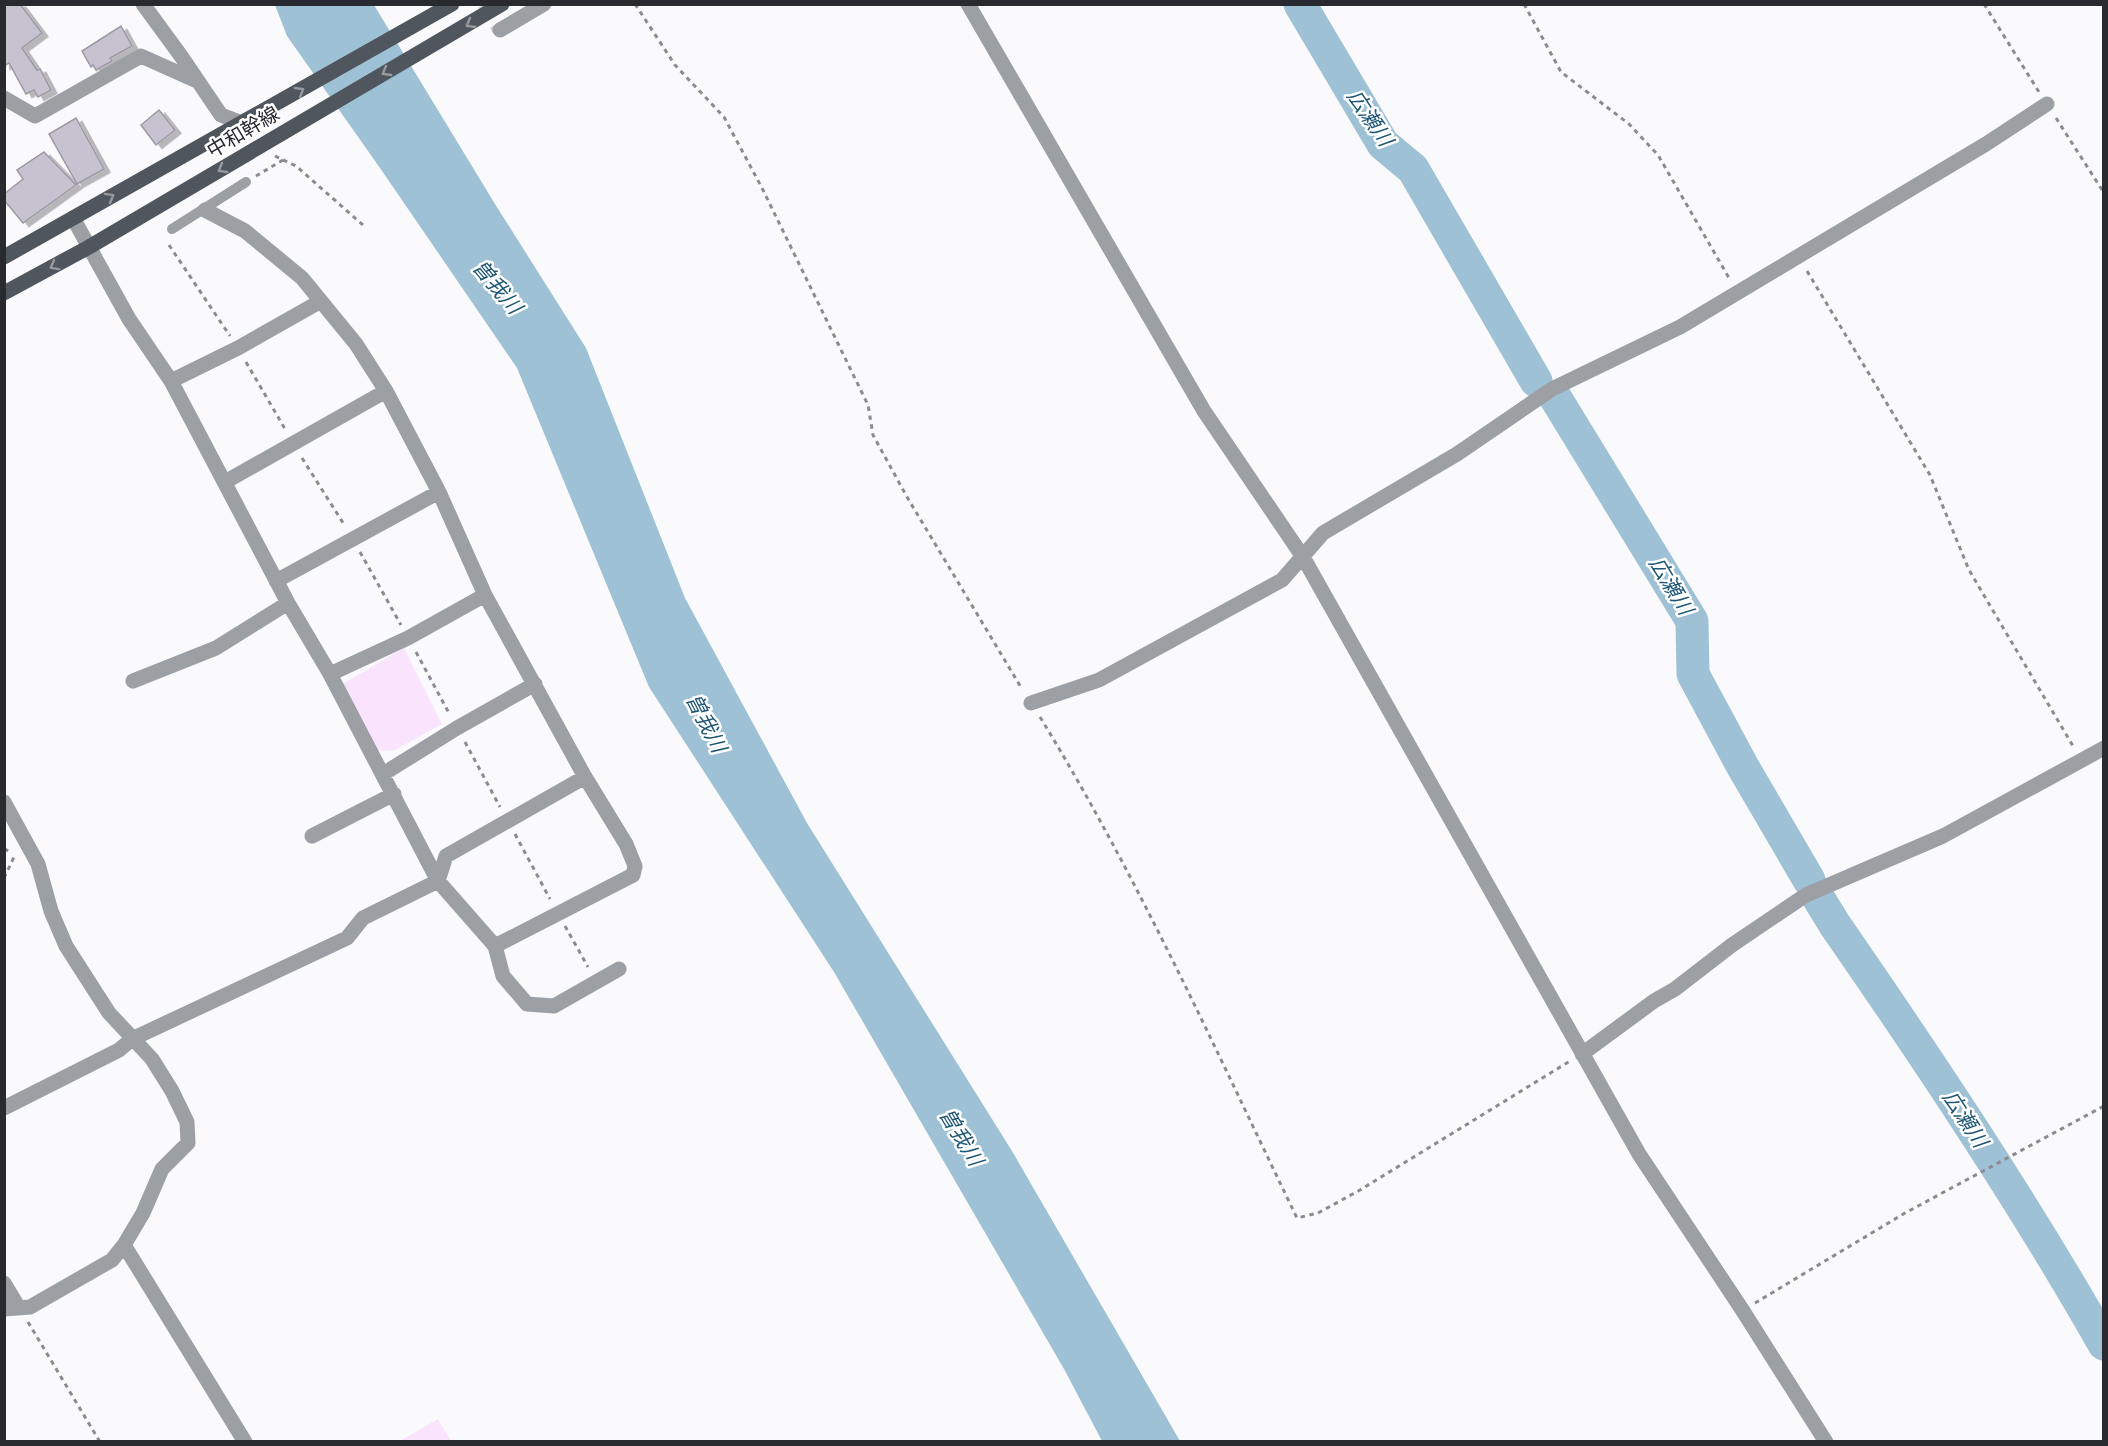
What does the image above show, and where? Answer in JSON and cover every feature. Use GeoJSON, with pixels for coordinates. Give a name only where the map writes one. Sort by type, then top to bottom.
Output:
{"type":"FeatureCollection","features":[{"type":"Feature","properties":{"kind":"main road","name":"中和幹線"},"geometry":{"type":"LineString","coordinates":[[4,257],[452,4]]}},
{"type":"Feature","properties":{"kind":"main road","name":"中和幹線"},"geometry":{"type":"LineString","coordinates":[[4,293],[89,247],[502,4]]}},
{"type":"Feature","properties":{"kind":"street"},"geometry":{"type":"LineString","coordinates":[[143,4],[221,115],[246,122]]}},
{"type":"Feature","properties":{"kind":"street"},"geometry":{"type":"LineString","coordinates":[[500,30],[544,4]]}},
{"type":"Feature","properties":{"kind":"street"},"geometry":{"type":"LineString","coordinates":[[968,4],[1204,411],[1303,557],[1639,1154],[1826,1442]]}},
{"type":"Feature","properties":{"kind":"street"},"geometry":{"type":"LineString","coordinates":[[4,98],[35,116],[141,56],[199,82]]}},
{"type":"Feature","properties":{"kind":"street"},"geometry":{"type":"LineString","coordinates":[[1031,703],[1099,680],[1282,580],[1323,533],[1457,454],[1552,389],[1680,327],[1986,144],[2047,104]]}},
{"type":"Feature","properties":{"kind":"street"},"geometry":{"type":"LineString","coordinates":[[205,210],[244,231],[302,278],[356,344],[386,391],[439,492],[485,594],[585,777],[626,844],[635,866],[633,875],[495,946]]}},
{"type":"Feature","properties":{"kind":"street"},"geometry":{"type":"LineString","coordinates":[[73,218],[129,319],[171,381],[438,880],[495,946],[503,976],[527,1004],[554,1006],[619,969]]}},
{"type":"Feature","properties":{"kind":"street"},"geometry":{"type":"LineString","coordinates":[[171,381],[238,348],[321,302]]}},
{"type":"Feature","properties":{"kind":"street"},"geometry":{"type":"LineString","coordinates":[[225,482],[386,391]]}},
{"type":"Feature","properties":{"kind":"street"},"geometry":{"type":"LineString","coordinates":[[276,581],[439,492]]}},
{"type":"Feature","properties":{"kind":"street"},"geometry":{"type":"LineString","coordinates":[[330,675],[408,638],[485,594]]}},
{"type":"Feature","properties":{"kind":"street"},"geometry":{"type":"LineString","coordinates":[[132,681],[216,648],[288,603]]}},
{"type":"Feature","properties":{"kind":"street"},"geometry":{"type":"LineString","coordinates":[[383,774],[457,728],[535,684]]}},
{"type":"Feature","properties":{"kind":"street"},"geometry":{"type":"LineString","coordinates":[[1582,1054],[1654,1000],[1675,989],[1732,945],[1806,895],[1943,836],[2103,748]]}},
{"type":"Feature","properties":{"kind":"street"},"geometry":{"type":"LineString","coordinates":[[4,1108],[118,1050],[132,1039],[347,938],[363,918],[438,880],[446,856],[585,777]]}},
{"type":"Feature","properties":{"kind":"street"},"geometry":{"type":"LineString","coordinates":[[312,836],[393,794]]}},
{"type":"Feature","properties":{"kind":"street"},"geometry":{"type":"LineString","coordinates":[[4,802],[38,864],[51,911],[66,946],[109,1013],[152,1059],[172,1091],[187,1122],[188,1143],[162,1169],[143,1213],[112,1260],[30,1307],[12,1308],[4,1283]]}},
{"type":"Feature","properties":{"kind":"street"},"geometry":{"type":"LineString","coordinates":[[124,1245],[245,1442]]}},
{"type":"Feature","properties":{"kind":"lane"},"geometry":{"type":"LineString","coordinates":[[172,229],[246,182]]}},
{"type":"Feature","properties":{"kind":"path"},"geometry":{"type":"LineString","coordinates":[[634,4],[675,65],[724,117],[762,188],[868,405],[873,435],[907,497],[1093,809],[1186,983],[1297,1218],[1318,1212],[1360,1190],[1582,1054]]}},
{"type":"Feature","properties":{"kind":"path"},"geometry":{"type":"LineString","coordinates":[[1524,4],[1561,72],[1629,124],[1658,155],[1738,292]]}},
{"type":"Feature","properties":{"kind":"path"},"geometry":{"type":"LineString","coordinates":[[1984,4],[2103,193]]}},
{"type":"Feature","properties":{"kind":"path"},"geometry":{"type":"LineString","coordinates":[[258,148],[296,166],[363,225]]}},
{"type":"Feature","properties":{"kind":"path"},"geometry":{"type":"LineString","coordinates":[[246,182],[283,160]]}},
{"type":"Feature","properties":{"kind":"path"},"geometry":{"type":"LineString","coordinates":[[169,245],[238,348],[293,444],[352,539],[596,982]]}},
{"type":"Feature","properties":{"kind":"path"},"geometry":{"type":"LineString","coordinates":[[1798,256],[1930,475],[1969,570],[2082,761]]}},
{"type":"Feature","properties":{"kind":"path"},"geometry":{"type":"LineString","coordinates":[[4,878],[16,853]]}},
{"type":"Feature","properties":{"kind":"path"},"geometry":{"type":"LineString","coordinates":[[1743,1311],[1905,1213],[2103,1106]]}},
{"type":"Feature","properties":{"kind":"path"},"geometry":{"type":"LineString","coordinates":[[12,1308],[100,1442]]}},
{"type":"Feature","properties":{"kind":"shaded area"},"geometry":{"type":"Polygon","coordinates":[[[404,648],[442,724],[393,751],[374,750],[339,686],[404,648]]]}},
{"type":"Feature","properties":{"kind":"shaded area"},"geometry":{"type":"Polygon","coordinates":[[[438,1419],[451,1441],[400,1441],[438,1419]]]}},
{"type":"Feature","properties":{"kind":"water","name":"曽我川"},"geometry":{"type":"Polygon","coordinates":[[[275,5],[374,5],[586,348],[685,598],[807,823],[1012,1151],[1180,1441],[1102,1441],[1064,1369],[834,972],[649,687],[517,368],[287,36],[275,5]]]}},
{"type":"Feature","properties":{"kind":"building"},"geometry":{"type":"Polygon","coordinates":[[[4,4],[20,4],[42,33],[22,48],[37,70],[40,69],[51,90],[38,97],[34,90],[26,94],[9,63],[4,66],[4,4]]]}},
{"type":"Feature","properties":{"kind":"building"},"geometry":{"type":"Polygon","coordinates":[[[121,26],[132,46],[110,58],[112,61],[96,70],[93,65],[91,67],[82,51],[121,26]]]}},
{"type":"Feature","properties":{"kind":"building"},"geometry":{"type":"Polygon","coordinates":[[[159,110],[175,130],[156,145],[141,125],[159,110]]]}},
{"type":"Feature","properties":{"kind":"building"},"geometry":{"type":"Polygon","coordinates":[[[76,118],[104,169],[77,184],[49,134],[76,118]]]}},
{"type":"Feature","properties":{"kind":"building"},"geometry":{"type":"Polygon","coordinates":[[[44,152],[76,185],[23,223],[4,200],[4,194],[23,179],[17,170],[44,152]]]}},
{"type":"Feature","properties":{"kind":"waterway","name":"広瀬川"},"geometry":{"type":"LineString","coordinates":[[1300,4],[1383,144],[1413,169],[1536,381]]}},
{"type":"Feature","properties":{"kind":"waterway","name":"広瀬川"},"geometry":{"type":"LineString","coordinates":[[1555,397],[1692,621],[1693,674],[1743,767],[1809,880]]}},
{"type":"Feature","properties":{"kind":"waterway","name":"広瀬川"},"geometry":{"type":"LineString","coordinates":[[1819,899],[2008,1184],[2104,1344]]}},
{"type":"Feature","properties":{"kind":"tunnel"},"geometry":{"type":"LineString","coordinates":[[485,4],[500,30]]}}]}
